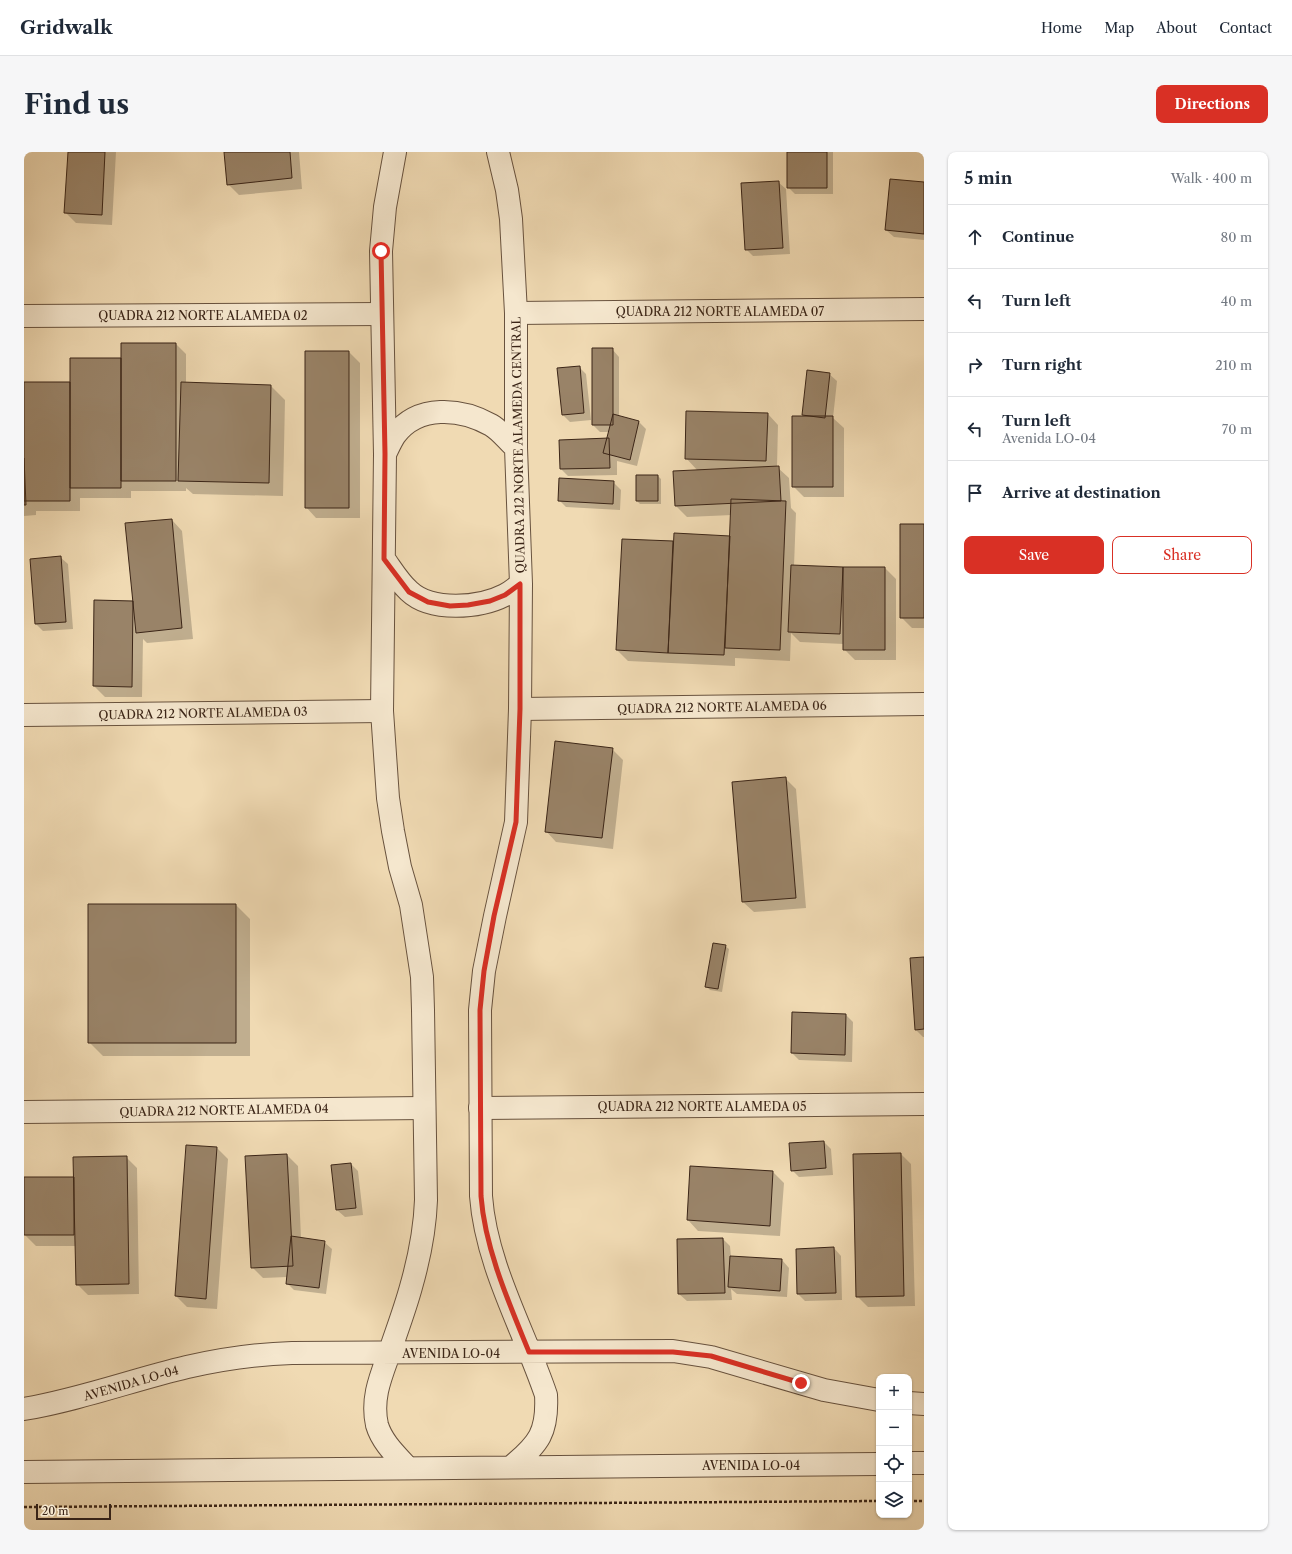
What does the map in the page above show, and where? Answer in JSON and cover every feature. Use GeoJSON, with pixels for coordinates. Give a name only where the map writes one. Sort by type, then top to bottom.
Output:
{"type":"FeatureCollection","features":[{"type":"Feature","properties":{"kind":"street"},"geometry":{"type":"LineString","coordinates":[[396,152],[386,207],[381,251],[381,314],[385,454],[382,711],[388,798],[400,868],[411,905],[422,977],[424,1010],[425,1217],[417,1265],[411,1288],[378,1381],[375,1413],[378,1426],[385,1442],[407,1467]]}},
{"type":"Feature","properties":{"kind":"street","name":"QUADRA 212 NORTE ALAMEDA CENTRAL"},"geometry":{"type":"LineString","coordinates":[[498,152],[512,219],[516,313],[516,448],[520,584],[520,709],[516,822],[494,916],[484,971],[480,1010],[481,1196],[483,1218],[509,1302],[546,1395],[547,1410],[538,1441],[529,1452],[512,1467]]}},
{"type":"Feature","properties":{"kind":"street","name":"QUADRA 212 NORTE ALAMEDA 07"},"geometry":{"type":"LineString","coordinates":[[516,313],[924,309]]}},
{"type":"Feature","properties":{"kind":"street","name":"QUADRA 212 NORTE ALAMEDA 02"},"geometry":{"type":"LineString","coordinates":[[24,316],[381,314]]}},
{"type":"Feature","properties":{"kind":"street"},"geometry":{"type":"LineString","coordinates":[[385,454],[395,434],[408,422],[422,415],[440,411],[458,412],[492,426],[516,448]]}},
{"type":"Feature","properties":{"kind":"street"},"geometry":{"type":"LineString","coordinates":[[384,559],[409,592],[428,602],[450,606],[468,605],[490,601],[505,595],[520,584]]}},
{"type":"Feature","properties":{"kind":"street","name":"QUADRA 212 NORTE ALAMEDA 06"},"geometry":{"type":"LineString","coordinates":[[520,709],[924,704]]}},
{"type":"Feature","properties":{"kind":"street","name":"QUADRA 212 NORTE ALAMEDA 03"},"geometry":{"type":"LineString","coordinates":[[24,715],[382,711]]}},
{"type":"Feature","properties":{"kind":"street","name":"QUADRA 212 NORTE ALAMEDA 05"},"geometry":{"type":"LineString","coordinates":[[480,1108],[924,1104]]}},
{"type":"Feature","properties":{"kind":"street","name":"QUADRA 212 NORTE ALAMEDA 04"},"geometry":{"type":"LineString","coordinates":[[24,1112],[424,1108]]}},
{"type":"Feature","properties":{"kind":"street","name":"AVENIDA LO-04"},"geometry":{"type":"LineString","coordinates":[[24,1409],[62,1402],[185,1368],[238,1357],[292,1353],[673,1352],[711,1356],[824,1390],[876,1399]]}},
{"type":"Feature","properties":{"kind":"street"},"geometry":{"type":"LineString","coordinates":[[912,1403],[924,1404]]}},
{"type":"Feature","properties":{"kind":"street"},"geometry":{"type":"LineString","coordinates":[[912,1463],[924,1463]]}},
{"type":"Feature","properties":{"kind":"street","name":"AVENIDA LO-04"},"geometry":{"type":"LineString","coordinates":[[24,1472],[407,1467],[876,1464]]}},
{"type":"Feature","properties":{"kind":"path"},"geometry":{"type":"LineString","coordinates":[[24,1507],[876,1501]]}},
{"type":"Feature","properties":{"kind":"path"},"geometry":{"type":"LineString","coordinates":[[912,1501],[924,1501]]}},
{"type":"Feature","properties":{"kind":"building"},"geometry":{"type":"Polygon","coordinates":[[[68,152],[105,152],[102,215],[64,213],[68,152]]]}},
{"type":"Feature","properties":{"kind":"building"},"geometry":{"type":"Polygon","coordinates":[[[224,152],[290,152],[292,178],[227,185],[224,152]]]}},
{"type":"Feature","properties":{"kind":"building"},"geometry":{"type":"Polygon","coordinates":[[[787,152],[827,152],[827,188],[787,188],[787,152]]]}},
{"type":"Feature","properties":{"kind":"building"},"geometry":{"type":"Polygon","coordinates":[[[890,179],[924,182],[924,234],[885,230],[890,179]]]}},
{"type":"Feature","properties":{"kind":"building"},"geometry":{"type":"Polygon","coordinates":[[[779,181],[783,248],[745,250],[741,183],[779,181]]]}},
{"type":"Feature","properties":{"kind":"building"},"geometry":{"type":"Polygon","coordinates":[[[121,343],[176,343],[176,481],[121,481],[121,343]]]}},
{"type":"Feature","properties":{"kind":"building"},"geometry":{"type":"Polygon","coordinates":[[[592,348],[613,348],[613,425],[592,425],[592,348]]]}},
{"type":"Feature","properties":{"kind":"building"},"geometry":{"type":"Polygon","coordinates":[[[305,351],[349,351],[349,508],[305,508],[305,351]]]}},
{"type":"Feature","properties":{"kind":"building"},"geometry":{"type":"Polygon","coordinates":[[[70,358],[121,358],[121,488],[70,488],[70,358]]]}},
{"type":"Feature","properties":{"kind":"building"},"geometry":{"type":"Polygon","coordinates":[[[580,366],[584,413],[562,415],[557,368],[580,366]]]}},
{"type":"Feature","properties":{"kind":"building"},"geometry":{"type":"Polygon","coordinates":[[[807,370],[830,373],[825,418],[802,415],[807,370]]]}},
{"type":"Feature","properties":{"kind":"building"},"geometry":{"type":"Polygon","coordinates":[[[24,382],[70,382],[70,501],[24,501],[24,382]]]}},
{"type":"Feature","properties":{"kind":"building"},"geometry":{"type":"Polygon","coordinates":[[[181,382],[271,385],[269,483],[178,481],[181,382]]]}},
{"type":"Feature","properties":{"kind":"building"},"geometry":{"type":"Polygon","coordinates":[[[686,411],[768,413],[766,461],[685,459],[686,411]]]}},
{"type":"Feature","properties":{"kind":"building"},"geometry":{"type":"Polygon","coordinates":[[[613,414],[639,421],[630,460],[603,453],[613,414]]]}},
{"type":"Feature","properties":{"kind":"building"},"geometry":{"type":"Polygon","coordinates":[[[792,416],[833,416],[833,487],[792,487],[792,416]]]}},
{"type":"Feature","properties":{"kind":"building"},"geometry":{"type":"Polygon","coordinates":[[[609,438],[610,468],[560,469],[559,440],[609,438]]]}},
{"type":"Feature","properties":{"kind":"building"},"geometry":{"type":"Polygon","coordinates":[[[24,458],[26,505],[24,505],[24,458]]]}},
{"type":"Feature","properties":{"kind":"building"},"geometry":{"type":"Polygon","coordinates":[[[779,466],[781,501],[675,506],[673,471],[779,466]]]}},
{"type":"Feature","properties":{"kind":"building"},"geometry":{"type":"Polygon","coordinates":[[[636,475],[658,475],[658,501],[636,501],[636,475]]]}},
{"type":"Feature","properties":{"kind":"building"},"geometry":{"type":"Polygon","coordinates":[[[559,478],[614,481],[613,504],[558,501],[559,478]]]}},
{"type":"Feature","properties":{"kind":"building"},"geometry":{"type":"Polygon","coordinates":[[[731,499],[786,501],[780,650],[725,648],[731,499]]]}},
{"type":"Feature","properties":{"kind":"building"},"geometry":{"type":"Polygon","coordinates":[[[172,519],[182,628],[136,633],[125,523],[172,519]]]}},
{"type":"Feature","properties":{"kind":"building"},"geometry":{"type":"Polygon","coordinates":[[[900,524],[924,524],[924,618],[900,618],[900,524]]]}},
{"type":"Feature","properties":{"kind":"building"},"geometry":{"type":"Polygon","coordinates":[[[674,533],[730,536],[724,655],[668,653],[674,533]]]}},
{"type":"Feature","properties":{"kind":"building"},"geometry":{"type":"Polygon","coordinates":[[[622,539],[673,541],[668,653],[616,650],[622,539]]]}},
{"type":"Feature","properties":{"kind":"building"},"geometry":{"type":"Polygon","coordinates":[[[61,556],[66,622],[35,624],[30,559],[61,556]]]}},
{"type":"Feature","properties":{"kind":"building"},"geometry":{"type":"Polygon","coordinates":[[[791,565],[843,567],[840,634],[788,632],[791,565]]]}},
{"type":"Feature","properties":{"kind":"building"},"geometry":{"type":"Polygon","coordinates":[[[843,567],[885,567],[885,650],[843,650],[843,567]]]}},
{"type":"Feature","properties":{"kind":"building"},"geometry":{"type":"Polygon","coordinates":[[[94,600],[133,601],[132,687],[93,686],[94,600]]]}},
{"type":"Feature","properties":{"kind":"building"},"geometry":{"type":"Polygon","coordinates":[[[555,741],[613,748],[602,838],[545,832],[555,741]]]}},
{"type":"Feature","properties":{"kind":"building"},"geometry":{"type":"Polygon","coordinates":[[[786,777],[796,898],[742,902],[732,782],[786,777]]]}},
{"type":"Feature","properties":{"kind":"building"},"geometry":{"type":"Polygon","coordinates":[[[88,904],[236,904],[236,1043],[88,1043],[88,904]]]}},
{"type":"Feature","properties":{"kind":"building"},"geometry":{"type":"Polygon","coordinates":[[[713,943],[726,945],[718,989],[705,987],[713,943]]]}},
{"type":"Feature","properties":{"kind":"building"},"geometry":{"type":"Polygon","coordinates":[[[924,957],[924,1029],[915,1030],[910,958],[924,957]]]}},
{"type":"Feature","properties":{"kind":"building"},"geometry":{"type":"Polygon","coordinates":[[[792,1012],[846,1014],[845,1055],[791,1053],[792,1012]]]}},
{"type":"Feature","properties":{"kind":"building"},"geometry":{"type":"Polygon","coordinates":[[[824,1141],[826,1168],[791,1171],[789,1143],[824,1141]]]}},
{"type":"Feature","properties":{"kind":"building"},"geometry":{"type":"Polygon","coordinates":[[[186,1145],[217,1147],[206,1299],[175,1296],[186,1145]]]}},
{"type":"Feature","properties":{"kind":"building"},"geometry":{"type":"Polygon","coordinates":[[[901,1153],[904,1296],[856,1297],[853,1154],[901,1153]]]}},
{"type":"Feature","properties":{"kind":"building"},"geometry":{"type":"Polygon","coordinates":[[[287,1154],[293,1266],[251,1268],[245,1156],[287,1154]]]}},
{"type":"Feature","properties":{"kind":"building"},"geometry":{"type":"Polygon","coordinates":[[[127,1156],[129,1284],[76,1285],[73,1157],[127,1156]]]}},
{"type":"Feature","properties":{"kind":"building"},"geometry":{"type":"Polygon","coordinates":[[[351,1163],[356,1208],[336,1210],[331,1165],[351,1163]]]}},
{"type":"Feature","properties":{"kind":"building"},"geometry":{"type":"Polygon","coordinates":[[[690,1166],[773,1171],[770,1226],[687,1220],[690,1166]]]}},
{"type":"Feature","properties":{"kind":"building"},"geometry":{"type":"Polygon","coordinates":[[[24,1177],[74,1177],[74,1235],[24,1235],[24,1177]]]}},
{"type":"Feature","properties":{"kind":"building"},"geometry":{"type":"Polygon","coordinates":[[[291,1236],[325,1241],[319,1288],[286,1284],[291,1236]]]}},
{"type":"Feature","properties":{"kind":"building"},"geometry":{"type":"Polygon","coordinates":[[[723,1238],[725,1293],[678,1294],[677,1239],[723,1238]]]}},
{"type":"Feature","properties":{"kind":"building"},"geometry":{"type":"Polygon","coordinates":[[[834,1247],[836,1293],[797,1294],[796,1249],[834,1247]]]}},
{"type":"Feature","properties":{"kind":"building"},"geometry":{"type":"Polygon","coordinates":[[[730,1256],[782,1259],[780,1291],[728,1287],[730,1256]]]}},
{"type":"Feature","properties":{"kind":"route"},"geometry":{"type":"LineString","coordinates":[[381,251],[381,314],[385,454],[384,559],[409,592],[428,602],[450,606],[468,605],[490,601],[505,595],[520,584],[520,709],[516,822],[494,916],[484,971],[480,1010],[481,1196],[483,1218],[509,1302],[529,1352],[673,1352],[711,1356],[801,1383]]}}]}
